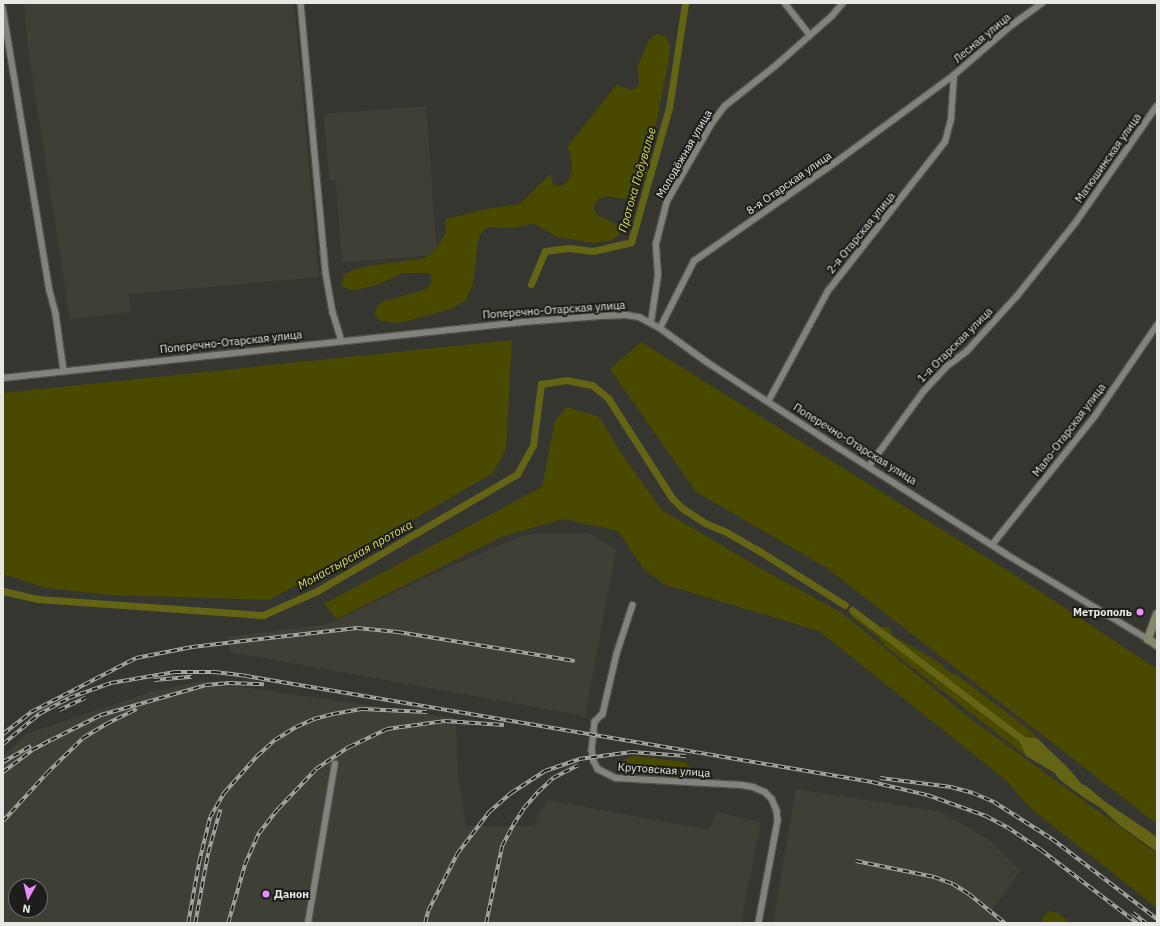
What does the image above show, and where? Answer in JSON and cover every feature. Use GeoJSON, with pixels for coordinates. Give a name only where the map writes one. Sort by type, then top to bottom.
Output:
{"type":"FeatureCollection","features":[{"type":"Feature","properties":{"kind":"street"},"geometry":{"type":"LineString","coordinates":[[301,3],[326,273],[333,312],[342,341]]}},
{"type":"Feature","properties":{"kind":"street"},"geometry":{"type":"LineString","coordinates":[[785,3],[810,35]]}},
{"type":"Feature","properties":{"kind":"street","name":"Молодёжная улица"},"geometry":{"type":"LineString","coordinates":[[651,322],[658,275],[656,244],[667,201],[712,123],[725,106],[774,67],[832,16],[843,3]]}},
{"type":"Feature","properties":{"kind":"street","name":"Лесная улица"},"geometry":{"type":"LineString","coordinates":[[954,75],[1012,25],[1042,3]]}},
{"type":"Feature","properties":{"kind":"street"},"geometry":{"type":"LineString","coordinates":[[3,8],[50,291],[56,314],[64,371]]}},
{"type":"Feature","properties":{"kind":"street","name":"8-я Отарская улица"},"geometry":{"type":"LineString","coordinates":[[660,328],[694,261],[836,162],[954,75]]}},
{"type":"Feature","properties":{"kind":"street","name":"2-я Отарская улица"},"geometry":{"type":"LineString","coordinates":[[768,402],[828,291],[945,142],[951,119],[954,75]]}},
{"type":"Feature","properties":{"kind":"street","name":"Матюшинская улица"},"geometry":{"type":"LineString","coordinates":[[1076,222],[1157,106]]}},
{"type":"Feature","properties":{"kind":"street","name":"1-я Отарская улица"},"geometry":{"type":"LineString","coordinates":[[869,466],[923,392],[946,367],[967,351],[1012,302],[1076,222]]}},
{"type":"Feature","properties":{"kind":"street","name":"Поперечно-Отарская улица"},"geometry":{"type":"LineString","coordinates":[[3,378],[342,341],[600,316],[626,314],[640,316],[768,402],[992,545],[1157,644]]}},
{"type":"Feature","properties":{"kind":"street","name":"Мало-Отарская улица"},"geometry":{"type":"LineString","coordinates":[[992,545],[1095,416],[1157,325]]}},
{"type":"Feature","properties":{"kind":"street","name":"Крутовская улица"},"geometry":{"type":"LineString","coordinates":[[633,605],[617,654],[603,714],[595,722],[592,750],[594,761],[598,769],[616,778],[742,785],[753,787],[765,792],[772,798],[777,811],[778,821],[759,923]]}},
{"type":"Feature","properties":{"kind":"street"},"geometry":{"type":"LineString","coordinates":[[1148,639],[1157,614]]}},
{"type":"Feature","properties":{"kind":"street"},"geometry":{"type":"LineString","coordinates":[[308,923],[335,764]]}},
{"type":"Feature","properties":{"kind":"shaded area"},"geometry":{"type":"Polygon","coordinates":[[[24,3],[294,3],[319,277],[129,294],[131,312],[70,319],[28,47],[24,3]]]}},
{"type":"Feature","properties":{"kind":"shaded area"},"geometry":{"type":"Polygon","coordinates":[[[657,34],[666,37],[670,45],[670,54],[646,173],[640,190],[634,196],[624,199],[606,196],[599,199],[593,206],[596,214],[619,226],[619,235],[612,240],[594,243],[557,237],[533,223],[516,228],[489,227],[482,232],[478,241],[473,284],[466,300],[450,309],[398,323],[380,321],[374,314],[377,306],[384,301],[427,289],[432,282],[430,273],[403,273],[379,284],[360,289],[350,290],[342,286],[343,276],[350,271],[368,266],[425,258],[438,247],[446,232],[446,219],[487,209],[520,204],[550,174],[554,185],[563,186],[569,180],[572,171],[572,162],[568,146],[617,84],[621,87],[632,90],[639,85],[638,65],[649,40],[657,34]]]}},
{"type":"Feature","properties":{"kind":"shaded area"},"geometry":{"type":"Polygon","coordinates":[[[426,106],[437,255],[342,262],[336,181],[329,181],[324,114],[426,106]]]}},
{"type":"Feature","properties":{"kind":"shaded area"},"geometry":{"type":"Polygon","coordinates":[[[512,340],[506,449],[493,473],[354,554],[269,600],[111,595],[46,588],[3,574],[3,393],[512,340]]]}},
{"type":"Feature","properties":{"kind":"shaded area"},"geometry":{"type":"Polygon","coordinates":[[[641,342],[1024,581],[1157,669],[1157,824],[827,568],[696,492],[610,369],[641,342]]]}},
{"type":"Feature","properties":{"kind":"shaded area"},"geometry":{"type":"Polygon","coordinates":[[[567,407],[599,417],[626,460],[662,510],[758,567],[842,613],[972,720],[1156,853],[1157,908],[1029,807],[1007,781],[819,631],[663,584],[643,568],[618,531],[563,519],[501,537],[337,619],[324,604],[542,487],[555,421],[567,407]]]}},
{"type":"Feature","properties":{"kind":"shaded area"},"geometry":{"type":"Polygon","coordinates":[[[540,533],[587,533],[616,549],[585,716],[230,652],[227,637],[329,624],[451,566],[525,535],[540,533]]]}},
{"type":"Feature","properties":{"kind":"shaded area"},"geometry":{"type":"Polygon","coordinates":[[[855,612],[861,613],[880,627],[888,627],[894,636],[939,662],[949,672],[957,675],[1029,729],[1037,738],[1017,737],[1026,756],[885,646],[877,636],[855,620],[850,614],[855,612]]]}},
{"type":"Feature","properties":{"kind":"shaded area"},"geometry":{"type":"Polygon","coordinates":[[[201,681],[455,718],[459,784],[466,826],[533,826],[547,800],[709,830],[716,812],[761,822],[741,923],[3,923],[3,756],[26,734],[147,693],[201,681]]]}},
{"type":"Feature","properties":{"kind":"shaded area"},"geometry":{"type":"Polygon","coordinates":[[[1017,737],[1037,738],[1068,768],[1099,802],[1110,805],[1157,837],[1157,852],[1118,824],[1101,808],[1059,779],[1055,773],[1026,756],[1017,737]]]}},
{"type":"Feature","properties":{"kind":"shaded area"},"geometry":{"type":"Polygon","coordinates":[[[634,756],[685,762],[691,768],[691,773],[688,776],[680,777],[644,773],[623,768],[620,765],[621,761],[634,756]]]}},
{"type":"Feature","properties":{"kind":"shaded area"},"geometry":{"type":"Polygon","coordinates":[[[796,789],[941,812],[988,839],[1020,871],[992,911],[1008,923],[773,923],[796,789]]]}},
{"type":"Feature","properties":{"kind":"shaded area"},"geometry":{"type":"Polygon","coordinates":[[[1049,911],[1058,913],[1070,923],[1041,923],[1049,911]]]}},
{"type":"Feature","properties":{"kind":"waterway","name":"Протока Подувалье"},"geometry":{"type":"LineString","coordinates":[[531,284],[545,251],[569,248],[593,251],[631,242],[669,108],[685,3]]}},
{"type":"Feature","properties":{"kind":"waterway","name":"Монастырская протока"},"geometry":{"type":"LineString","coordinates":[[3,591],[38,599],[263,615],[317,591],[517,474],[533,445],[541,384],[566,380],[592,385],[608,398],[672,498],[682,508],[705,523],[728,533],[756,549],[845,605]]}},
{"type":"Feature","properties":{"kind":"waterway"},"geometry":{"type":"LineString","coordinates":[[852,610],[1027,743]]}},
{"type":"Feature","properties":{"kind":"waterway"},"geometry":{"type":"LineString","coordinates":[[1083,788],[1108,808]]}},
{"type":"Feature","properties":{"kind":"railway"},"geometry":{"type":"LineString","coordinates":[[3,734],[31,712],[136,658],[192,647],[357,628],[398,632],[575,661]]}},
{"type":"Feature","properties":{"kind":"railway"},"geometry":{"type":"LineString","coordinates":[[3,744],[39,714],[69,698],[111,683],[175,672],[215,672],[246,676],[872,782],[927,795],[986,816],[1007,827],[1041,850],[1137,923]]}},
{"type":"Feature","properties":{"kind":"railway"},"geometry":{"type":"LineString","coordinates":[[154,680],[192,677]]}},
{"type":"Feature","properties":{"kind":"railway"},"geometry":{"type":"LineString","coordinates":[[3,772],[32,750],[101,715],[206,685],[229,683],[264,684]]}},
{"type":"Feature","properties":{"kind":"railway"},"geometry":{"type":"LineString","coordinates":[[59,710],[85,698]]}},
{"type":"Feature","properties":{"kind":"railway"},"geometry":{"type":"LineString","coordinates":[[3,821],[47,773],[83,738],[106,724],[137,709]]}},
{"type":"Feature","properties":{"kind":"railway"},"geometry":{"type":"LineString","coordinates":[[188,923],[199,862],[210,817],[224,793],[257,756],[275,740],[296,727],[314,719],[333,714],[362,709],[427,712]]}},
{"type":"Feature","properties":{"kind":"railway"},"geometry":{"type":"LineString","coordinates":[[228,923],[245,864],[259,833],[278,809],[316,769],[349,747],[387,729],[445,721],[504,725]]}},
{"type":"Feature","properties":{"kind":"railway"},"geometry":{"type":"LineString","coordinates":[[3,762],[31,746]]}},
{"type":"Feature","properties":{"kind":"railway"},"geometry":{"type":"LineString","coordinates":[[425,923],[428,911],[457,854],[489,812],[511,793],[545,771],[579,759],[632,752],[686,756]]}},
{"type":"Feature","properties":{"kind":"railway"},"geometry":{"type":"LineString","coordinates":[[486,923],[502,846],[513,825],[524,808],[553,778],[578,765]]}},
{"type":"Feature","properties":{"kind":"railway"},"geometry":{"type":"LineString","coordinates":[[880,778],[951,787],[973,793],[994,802],[1052,839],[1157,919]]}},
{"type":"Feature","properties":{"kind":"railway"},"geometry":{"type":"LineString","coordinates":[[195,923],[208,853],[220,810]]}},
{"type":"Feature","properties":{"kind":"railway"},"geometry":{"type":"LineString","coordinates":[[856,861],[934,877],[953,884],[969,894],[1005,923]]}},
{"type":"Feature","properties":{"kind":"railway"},"geometry":{"type":"LineString","coordinates":[[1133,913],[1146,923]]}},
{"type":"Feature","properties":{"kind":"place","name":"Метрополь"},"geometry":{"type":"Point","coordinates":[1140,612]}},
{"type":"Feature","properties":{"kind":"place","name":"Данон"},"geometry":{"type":"Point","coordinates":[266,894]}}]}
